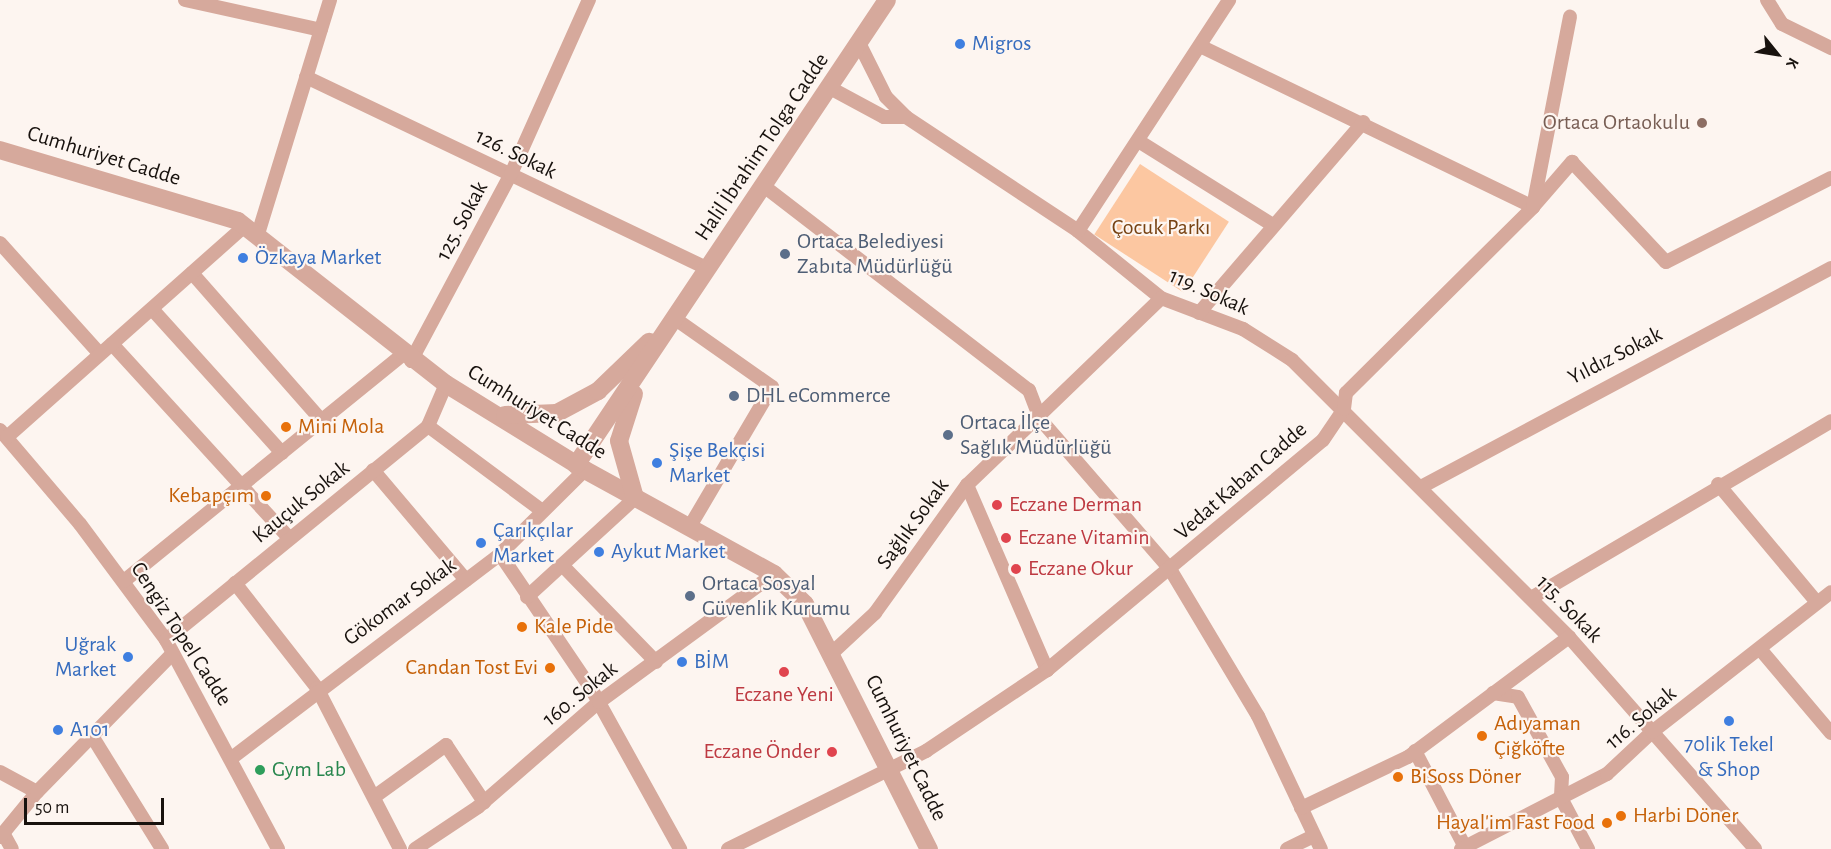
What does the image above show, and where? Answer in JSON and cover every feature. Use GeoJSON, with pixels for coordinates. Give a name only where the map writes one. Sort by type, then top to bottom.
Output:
{"type":"FeatureCollection","features":[{"type":"Feature","properties":{"kind":"street"},"geometry":{"type":"LineString","coordinates":[[185,0],[321,30]]}},
{"type":"Feature","properties":{"kind":"street"},"geometry":{"type":"LineString","coordinates":[[4,434],[112,344],[192,273],[252,230],[306,77],[330,0]]}},
{"type":"Feature","properties":{"kind":"street","name":"125. Sokak"},"geometry":{"type":"LineString","coordinates":[[407,358],[511,174],[589,0]]}},
{"type":"Feature","properties":{"kind":"street","name":"Halil İbrahim Tolga Cadde"},"geometry":{"type":"LineString","coordinates":[[674,318],[832,89],[887,0]]}},
{"type":"Feature","properties":{"kind":"street"},"geometry":{"type":"LineString","coordinates":[[1078,231],[1140,142],[1229,0]]}},
{"type":"Feature","properties":{"kind":"street"},"geometry":{"type":"LineString","coordinates":[[1767,0],[1782,24],[1831,48]]}},
{"type":"Feature","properties":{"kind":"street"},"geometry":{"type":"LineString","coordinates":[[1200,46],[1364,122],[1533,207],[1570,17]]}},
{"type":"Feature","properties":{"kind":"street","name":"119. Sokak"},"geometry":{"type":"LineString","coordinates":[[860,45],[885,97],[906,117],[1078,231],[1161,298],[1243,329],[1292,360],[1344,409]]}},
{"type":"Feature","properties":{"kind":"street","name":"126. Sokak"},"geometry":{"type":"LineString","coordinates":[[306,77],[708,269]]}},
{"type":"Feature","properties":{"kind":"street"},"geometry":{"type":"LineString","coordinates":[[832,89],[884,117],[906,117]]}},
{"type":"Feature","properties":{"kind":"street"},"geometry":{"type":"LineString","coordinates":[[1199,313],[1364,122]]}},
{"type":"Feature","properties":{"kind":"street"},"geometry":{"type":"LineString","coordinates":[[1140,142],[1273,225]]}},
{"type":"Feature","properties":{"kind":"street","name":"Cumhuriyet Cadde"},"geometry":{"type":"LineString","coordinates":[[0,150],[252,230],[407,358],[446,384],[496,412],[580,467],[774,574],[804,604],[892,769],[929,849]]}},
{"type":"Feature","properties":{"kind":"street","name":"Vedat Kaban Cadde"},"geometry":{"type":"LineString","coordinates":[[728,849],[892,769],[1047,670],[1323,440],[1344,409],[1346,393],[1533,207],[1572,162],[1666,262],[1831,178]]}},
{"type":"Feature","properties":{"kind":"street"},"geometry":{"type":"LineString","coordinates":[[765,187],[1029,390],[1040,419],[1170,569],[1258,716],[1321,849]]}},
{"type":"Feature","properties":{"kind":"street"},"geometry":{"type":"LineString","coordinates":[[0,243],[100,354]]}},
{"type":"Feature","properties":{"kind":"street","name":"Yıldız Sokak"},"geometry":{"type":"LineString","coordinates":[[1421,487],[1831,267]]}},
{"type":"Feature","properties":{"kind":"street"},"geometry":{"type":"LineString","coordinates":[[192,273],[322,421]]}},
{"type":"Feature","properties":{"kind":"street","name":"Sağlık Sokak"},"geometry":{"type":"LineString","coordinates":[[831,653],[875,613],[967,486],[1040,419],[1161,298]]}},
{"type":"Feature","properties":{"kind":"street"},"geometry":{"type":"LineString","coordinates":[[152,309],[282,453]]}},
{"type":"Feature","properties":{"kind":"street"},"geometry":{"type":"LineString","coordinates":[[496,412],[519,418],[567,408],[598,391],[674,318]]}},
{"type":"Feature","properties":{"kind":"street"},"geometry":{"type":"LineString","coordinates":[[580,467],[674,318]]}},
{"type":"Feature","properties":{"kind":"street"},"geometry":{"type":"LineString","coordinates":[[527,597],[634,498],[619,441],[626,408],[674,318]]}},
{"type":"Feature","properties":{"kind":"street"},"geometry":{"type":"LineString","coordinates":[[674,318],[772,387],[689,528]]}},
{"type":"Feature","properties":{"kind":"street"},"geometry":{"type":"LineString","coordinates":[[112,344],[289,538]]}},
{"type":"Feature","properties":{"kind":"street"},"geometry":{"type":"LineString","coordinates":[[124,581],[322,421],[407,358]]}},
{"type":"Feature","properties":{"kind":"street","name":"Kauçuk Sokak"},"geometry":{"type":"LineString","coordinates":[[166,640],[428,426],[446,384]]}},
{"type":"Feature","properties":{"kind":"street","name":"115. Sokak"},"geometry":{"type":"LineString","coordinates":[[1344,409],[1421,487],[1462,535],[1531,598],[1569,638],[1755,849]]}},
{"type":"Feature","properties":{"kind":"street"},"geometry":{"type":"LineString","coordinates":[[1531,598],[1718,484],[1831,421]]}},
{"type":"Feature","properties":{"kind":"street"},"geometry":{"type":"LineString","coordinates":[[428,426],[541,510]]}},
{"type":"Feature","properties":{"kind":"street","name":"Cengiz Topel Cadde"},"geometry":{"type":"LineString","coordinates":[[4,434],[124,581],[166,640],[233,757],[278,849]]}},
{"type":"Feature","properties":{"kind":"street","name":"Gökomar Sokak"},"geometry":{"type":"LineString","coordinates":[[233,757],[313,700],[317,688],[500,554],[580,467]]}},
{"type":"Feature","properties":{"kind":"street"},"geometry":{"type":"LineString","coordinates":[[373,470],[466,580]]}},
{"type":"Feature","properties":{"kind":"street"},"geometry":{"type":"LineString","coordinates":[[1718,484],[1816,601]]}},
{"type":"Feature","properties":{"kind":"street"},"geometry":{"type":"LineString","coordinates":[[967,486],[1047,670]]}},
{"type":"Feature","properties":{"kind":"street"},"geometry":{"type":"LineString","coordinates":[[500,554],[599,702],[680,849]]}},
{"type":"Feature","properties":{"kind":"street"},"geometry":{"type":"LineString","coordinates":[[562,565],[656,662]]}},
{"type":"Feature","properties":{"kind":"street","name":"160. Sokak"},"geometry":{"type":"LineString","coordinates":[[415,849],[484,802],[599,702],[774,574]]}},
{"type":"Feature","properties":{"kind":"street"},"geometry":{"type":"LineString","coordinates":[[236,583],[317,688],[399,849]]}},
{"type":"Feature","properties":{"kind":"street","name":"116. Sokak"},"geometry":{"type":"LineString","coordinates":[[1463,848],[1607,774],[1652,732],[1760,650],[1816,601],[1831,592]]}},
{"type":"Feature","properties":{"kind":"street"},"geometry":{"type":"LineString","coordinates":[[1301,808],[1415,751],[1569,638]]}},
{"type":"Feature","properties":{"kind":"street"},"geometry":{"type":"LineString","coordinates":[[1760,650],[1831,733]]}},
{"type":"Feature","properties":{"kind":"street"},"geometry":{"type":"LineString","coordinates":[[12,849],[1,835],[37,792],[173,653]]}},
{"type":"Feature","properties":{"kind":"street"},"geometry":{"type":"LineString","coordinates":[[1493,693],[1518,697],[1562,777],[1561,798],[1588,849]]}},
{"type":"Feature","properties":{"kind":"street"},"geometry":{"type":"LineString","coordinates":[[92,736],[162,849]]}},
{"type":"Feature","properties":{"kind":"street"},"geometry":{"type":"LineString","coordinates":[[374,797],[446,745],[484,802]]}},
{"type":"Feature","properties":{"kind":"street"},"geometry":{"type":"LineString","coordinates":[[1415,751],[1463,848]]}},
{"type":"Feature","properties":{"kind":"street"},"geometry":{"type":"LineString","coordinates":[[0,772],[37,792]]}},
{"type":"Feature","properties":{"kind":"street"},"geometry":{"type":"LineString","coordinates":[[1287,849],[1314,836]]}},
{"type":"Feature","properties":{"kind":"green space","name":"Çocuk Parkı"},"geometry":{"type":"Polygon","coordinates":[[[1140,164],[1229,222],[1183,292],[1094,234],[1140,164]]]}},
{"type":"Feature","properties":{"kind":"place","name":"Migros"},"geometry":{"type":"Point","coordinates":[960,44]}},
{"type":"Feature","properties":{"kind":"place","name":"Ortaca Ortaokulu"},"geometry":{"type":"Point","coordinates":[1702,123]}},
{"type":"Feature","properties":{"kind":"place","name":"Ortaca Belediyesi Zabıta Müdürlüğü"},"geometry":{"type":"Point","coordinates":[785,254]}},
{"type":"Feature","properties":{"kind":"place","name":"Özkaya Market"},"geometry":{"type":"Point","coordinates":[243,258]}},
{"type":"Feature","properties":{"kind":"place","name":"DHL eCommerce"},"geometry":{"type":"Point","coordinates":[734,396]}},
{"type":"Feature","properties":{"kind":"place","name":"Mini Mola"},"geometry":{"type":"Point","coordinates":[286,427]}},
{"type":"Feature","properties":{"kind":"place","name":"Ortaca İlçe Sağlık Müdürlüğü"},"geometry":{"type":"Point","coordinates":[948,435]}},
{"type":"Feature","properties":{"kind":"place","name":"Şişe Bekçisi Market"},"geometry":{"type":"Point","coordinates":[657,463]}},
{"type":"Feature","properties":{"kind":"place","name":"Kebapçım"},"geometry":{"type":"Point","coordinates":[266,496]}},
{"type":"Feature","properties":{"kind":"place","name":"Eczane Derman"},"geometry":{"type":"Point","coordinates":[997,505]}},
{"type":"Feature","properties":{"kind":"place","name":"Eczane Vitamin"},"geometry":{"type":"Point","coordinates":[1006,538]}},
{"type":"Feature","properties":{"kind":"place","name":"Çarıkçılar Market"},"geometry":{"type":"Point","coordinates":[481,543]}},
{"type":"Feature","properties":{"kind":"place","name":"Aykut Market"},"geometry":{"type":"Point","coordinates":[599,552]}},
{"type":"Feature","properties":{"kind":"place","name":"Eczane Okur"},"geometry":{"type":"Point","coordinates":[1016,569]}},
{"type":"Feature","properties":{"kind":"place","name":"Ortaca Sosyal Güvenlik Kurumu"},"geometry":{"type":"Point","coordinates":[690,596]}},
{"type":"Feature","properties":{"kind":"place","name":"Kale Pide"},"geometry":{"type":"Point","coordinates":[522,627]}},
{"type":"Feature","properties":{"kind":"place","name":"Uğrak Market"},"geometry":{"type":"Point","coordinates":[128,657]}},
{"type":"Feature","properties":{"kind":"place","name":"BİM"},"geometry":{"type":"Point","coordinates":[682,662]}},
{"type":"Feature","properties":{"kind":"place","name":"Candan Tost Evi"},"geometry":{"type":"Point","coordinates":[550,668]}},
{"type":"Feature","properties":{"kind":"place","name":"Eczane Yeni"},"geometry":{"type":"Point","coordinates":[784,672]}},
{"type":"Feature","properties":{"kind":"place","name":"70lik Tekel & Shop"},"geometry":{"type":"Point","coordinates":[1729,721]}},
{"type":"Feature","properties":{"kind":"place","name":"A101"},"geometry":{"type":"Point","coordinates":[58,730]}},
{"type":"Feature","properties":{"kind":"place","name":"Adıyaman Çiğköfte"},"geometry":{"type":"Point","coordinates":[1482,736]}},
{"type":"Feature","properties":{"kind":"place","name":"Eczane Önder"},"geometry":{"type":"Point","coordinates":[832,752]}},
{"type":"Feature","properties":{"kind":"place","name":"Gym Lab"},"geometry":{"type":"Point","coordinates":[260,770]}},
{"type":"Feature","properties":{"kind":"place","name":"BiSoss Döner"},"geometry":{"type":"Point","coordinates":[1398,777]}},
{"type":"Feature","properties":{"kind":"place","name":"Harbi Döner"},"geometry":{"type":"Point","coordinates":[1621,816]}},
{"type":"Feature","properties":{"kind":"place","name":"Hayal'im Fast Food"},"geometry":{"type":"Point","coordinates":[1607,823]}}]}
